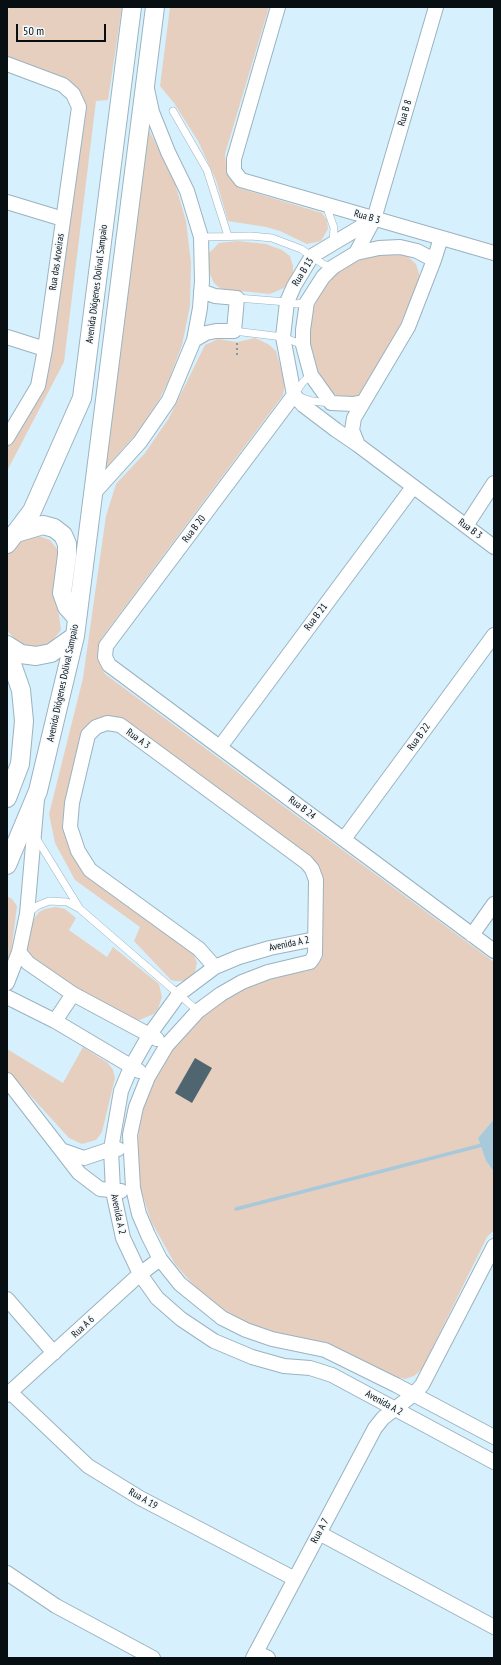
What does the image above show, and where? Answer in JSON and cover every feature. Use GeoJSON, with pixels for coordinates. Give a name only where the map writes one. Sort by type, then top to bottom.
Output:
{"type":"FeatureCollection","features":[{"type":"Feature","properties":{"kind":"street","name":"Avenida Diógenes Dolival Sampaio"},"geometry":{"type":"LineString","coordinates":[[10,539],[32,511],[82,398],[132,7]]}},
{"type":"Feature","properties":{"kind":"street","name":"Avenida Diógenes Dolival Sampaio"},"geometry":{"type":"LineString","coordinates":[[7,864],[38,791],[74,636],[155,7]]}},
{"type":"Feature","properties":{"kind":"street","name":"Rua B 3"},"geometry":{"type":"LineString","coordinates":[[278,7],[234,159],[234,171],[241,180],[494,253]]}},
{"type":"Feature","properties":{"kind":"street","name":"Rua B 8"},"geometry":{"type":"LineString","coordinates":[[374,219],[436,7]]}},
{"type":"Feature","properties":{"kind":"street","name":"Rua das Aroeiras"},"geometry":{"type":"LineString","coordinates":[[7,64],[62,85],[73,94],[79,107],[45,349],[38,386],[7,438]]}},
{"type":"Feature","properties":{"kind":"street","name":"Avenida Diógenes Dolival Sampaio"},"geometry":{"type":"LineString","coordinates":[[93,494],[140,442],[169,400],[194,340],[201,291],[201,237],[187,191],[168,152],[152,112],[145,82]]}},
{"type":"Feature","properties":{"kind":"street"},"geometry":{"type":"LineString","coordinates":[[7,202],[63,219]]}},
{"type":"Feature","properties":{"kind":"street"},"geometry":{"type":"LineString","coordinates":[[356,253],[374,219]]}},
{"type":"Feature","properties":{"kind":"street","name":"Rua B 13"},"geometry":{"type":"LineString","coordinates":[[294,395],[283,337],[288,302],[294,286],[312,256],[374,219]]}},
{"type":"Feature","properties":{"kind":"street"},"geometry":{"type":"LineString","coordinates":[[358,445],[354,435],[353,424],[357,412],[408,327],[441,238]]}},
{"type":"Feature","properties":{"kind":"street","name":"Rua B 13"},"geometry":{"type":"LineString","coordinates":[[331,403],[311,375],[303,345],[303,330],[307,302],[323,277],[333,267],[356,253],[379,248],[400,247],[417,251],[434,260]]}},
{"type":"Feature","properties":{"kind":"street"},"geometry":{"type":"LineString","coordinates":[[194,340],[206,333],[216,331],[234,331],[237,298],[215,296],[201,291]]}},
{"type":"Feature","properties":{"kind":"street"},"geometry":{"type":"LineString","coordinates":[[7,337],[45,349]]}},
{"type":"Feature","properties":{"kind":"street","name":"Rua B 3"},"geometry":{"type":"LineString","coordinates":[[294,395],[303,405],[494,547]]}},
{"type":"Feature","properties":{"kind":"street","name":"Rua B 20"},"geometry":{"type":"LineString","coordinates":[[109,665],[105,657],[106,646],[294,395]]}},
{"type":"Feature","properties":{"kind":"street"},"geometry":{"type":"LineString","coordinates":[[331,403],[353,404],[363,402]]}},
{"type":"Feature","properties":{"kind":"street"},"geometry":{"type":"LineString","coordinates":[[466,526],[494,483]]}},
{"type":"Feature","properties":{"kind":"street","name":"Rua B 21"},"geometry":{"type":"LineString","coordinates":[[220,747],[413,487]]}},
{"type":"Feature","properties":{"kind":"street"},"geometry":{"type":"LineString","coordinates":[[10,539],[43,525],[54,528],[63,535],[67,544],[67,555],[62,593],[67,607],[77,618]]}},
{"type":"Feature","properties":{"kind":"street","name":"Rua B 22"},"geometry":{"type":"LineString","coordinates":[[344,838],[494,635]]}},
{"type":"Feature","properties":{"kind":"street"},"geometry":{"type":"LineString","coordinates":[[7,645],[21,654],[36,656],[51,653],[74,636]]}},
{"type":"Feature","properties":{"kind":"street"},"geometry":{"type":"LineString","coordinates":[[7,650],[21,690],[24,721],[20,764],[7,798]]}},
{"type":"Feature","properties":{"kind":"street","name":"Rua B 24"},"geometry":{"type":"LineString","coordinates":[[109,665],[344,838],[494,951]]}},
{"type":"Feature","properties":{"kind":"street","name":"Rua A 3"},"geometry":{"type":"LineString","coordinates":[[215,967],[199,949],[90,870],[78,851],[70,827],[72,803],[88,735],[96,727],[108,723],[120,725],[306,862],[312,869],[316,880],[315,939]]}},
{"type":"Feature","properties":{"kind":"street"},"geometry":{"type":"LineString","coordinates":[[7,983],[19,952],[27,914],[38,791]]}},
{"type":"Feature","properties":{"kind":"street"},"geometry":{"type":"LineString","coordinates":[[472,935],[494,904]]}},
{"type":"Feature","properties":{"kind":"street","name":"Avenida A 2"},"geometry":{"type":"LineString","coordinates":[[494,1437],[414,1394],[325,1350],[272,1339],[246,1330],[222,1318],[180,1284],[160,1259],[139,1214],[133,1188],[129,1149],[130,1135],[136,1107],[148,1077],[167,1045],[198,1011],[221,994],[242,982],[268,972],[310,962],[315,954],[315,939],[270,948],[239,957],[215,967],[179,994],[150,1034],[131,1067],[121,1091],[115,1117],[111,1149],[113,1191],[123,1238],[140,1274],[158,1298],[181,1318],[214,1341],[252,1357],[284,1366],[310,1368],[332,1375],[494,1462]]}},
{"type":"Feature","properties":{"kind":"street"},"geometry":{"type":"LineString","coordinates":[[19,952],[28,963],[74,994],[150,1034],[167,1045]]}},
{"type":"Feature","properties":{"kind":"street"},"geometry":{"type":"LineString","coordinates":[[56,1021],[74,994]]}},
{"type":"Feature","properties":{"kind":"street"},"geometry":{"type":"LineString","coordinates":[[7,997],[56,1021],[148,1077]]}},
{"type":"Feature","properties":{"kind":"street"},"geometry":{"type":"LineString","coordinates":[[7,1080],[80,1173],[92,1184],[100,1189],[113,1191],[133,1188]]}},
{"type":"Feature","properties":{"kind":"street"},"geometry":{"type":"LineString","coordinates":[[64,1151],[84,1158],[111,1149],[129,1149]]}},
{"type":"Feature","properties":{"kind":"street","name":"Rua A 7"},"geometry":{"type":"LineString","coordinates":[[259,1656],[295,1579],[375,1428],[394,1409],[414,1394],[422,1385],[494,1246]]}},
{"type":"Feature","properties":{"kind":"street","name":"Rua A 6"},"geometry":{"type":"LineString","coordinates":[[9,1394],[140,1274],[160,1259]]}},
{"type":"Feature","properties":{"kind":"street"},"geometry":{"type":"LineString","coordinates":[[7,1299],[54,1354]]}},
{"type":"Feature","properties":{"kind":"street","name":"Rua A 19"},"geometry":{"type":"LineString","coordinates":[[9,1394],[88,1466],[140,1498],[295,1579]]}},
{"type":"Feature","properties":{"kind":"street"},"geometry":{"type":"LineString","coordinates":[[319,1532],[494,1627]]}},
{"type":"Feature","properties":{"kind":"street"},"geometry":{"type":"LineString","coordinates":[[7,1573],[56,1606],[153,1658]]}},
{"type":"Feature","properties":{"kind":"lane"},"geometry":{"type":"LineString","coordinates":[[173,111],[207,170],[228,236]]}},
{"type":"Feature","properties":{"kind":"lane"},"geometry":{"type":"LineString","coordinates":[[326,205],[334,228],[334,243]]}},
{"type":"Feature","properties":{"kind":"lane"},"geometry":{"type":"LineString","coordinates":[[201,237],[228,236],[272,238],[312,256],[323,264],[333,267]]}},
{"type":"Feature","properties":{"kind":"lane"},"geometry":{"type":"LineString","coordinates":[[237,298],[298,304],[307,302]]}},
{"type":"Feature","properties":{"kind":"lane"},"geometry":{"type":"LineString","coordinates":[[234,331],[283,337],[303,345]]}},
{"type":"Feature","properties":{"kind":"lane"},"geometry":{"type":"LineString","coordinates":[[311,375],[303,382],[294,395],[312,401],[331,403]]}},
{"type":"Feature","properties":{"kind":"lane"},"geometry":{"type":"LineString","coordinates":[[35,836],[80,909]]}},
{"type":"Feature","properties":{"kind":"lane"},"geometry":{"type":"LineString","coordinates":[[27,914],[37,906],[49,901],[67,902],[80,909],[198,1011]]}},
{"type":"Feature","properties":{"kind":"shaded area"},"geometry":{"type":"Polygon","coordinates":[[[9,7],[122,7],[108,100],[96,101],[64,362],[7,471],[7,448],[42,388],[83,101],[7,58],[7,14],[9,7]]]}},
{"type":"Feature","properties":{"kind":"shaded area"},"geometry":{"type":"Polygon","coordinates":[[[170,7],[269,7],[225,154],[226,166],[228,172],[239,188],[322,213],[327,220],[328,229],[321,241],[307,244],[280,231],[266,227],[228,221],[216,180],[198,141],[174,103],[160,86],[170,7]]]}},
{"type":"Feature","properties":{"kind":"shaded area"},"geometry":{"type":"Polygon","coordinates":[[[146,124],[174,180],[186,221],[191,263],[190,306],[182,345],[168,382],[159,400],[137,433],[103,471],[146,124]]]}},
{"type":"Feature","properties":{"kind":"shaded area"},"geometry":{"type":"Polygon","coordinates":[[[237,241],[266,244],[282,250],[290,256],[293,266],[293,274],[284,288],[270,294],[221,289],[214,283],[209,272],[209,253],[219,243],[237,241]]]}},
{"type":"Feature","properties":{"kind":"shaded area"},"geometry":{"type":"Polygon","coordinates":[[[378,254],[401,254],[407,256],[416,264],[420,277],[395,337],[361,394],[351,398],[341,398],[333,393],[313,362],[309,341],[313,309],[323,289],[338,272],[357,261],[378,254]]]}},
{"type":"Feature","properties":{"kind":"shaded area"},"geometry":{"type":"Polygon","coordinates":[[[255,338],[268,344],[276,351],[285,383],[283,395],[101,639],[98,660],[105,674],[494,962],[494,1119],[478,1138],[486,1161],[494,1172],[494,1230],[487,1237],[422,1369],[414,1376],[405,1379],[255,1326],[224,1310],[197,1289],[175,1264],[151,1221],[141,1190],[137,1154],[140,1117],[145,1100],[169,1050],[215,1003],[260,981],[292,973],[308,971],[315,962],[319,880],[120,719],[91,723],[81,734],[62,824],[65,834],[87,874],[194,955],[197,963],[195,972],[185,981],[175,981],[171,980],[134,941],[140,927],[75,880],[55,843],[49,814],[83,678],[106,516],[116,484],[145,453],[169,418],[205,345],[218,339],[237,342],[255,338]]]}},
{"type":"Feature","properties":{"kind":"shaded area"},"geometry":{"type":"Polygon","coordinates":[[[39,536],[50,540],[60,553],[57,602],[61,630],[52,641],[40,647],[33,647],[21,644],[7,631],[7,553],[20,540],[39,536]]]}},
{"type":"Feature","properties":{"kind":"shaded area"},"geometry":{"type":"Polygon","coordinates":[[[7,896],[12,899],[17,906],[11,953],[7,964],[7,896]]]}},
{"type":"Feature","properties":{"kind":"shaded area"},"geometry":{"type":"Polygon","coordinates":[[[56,907],[65,909],[76,918],[69,930],[107,957],[113,947],[159,984],[162,997],[158,1009],[154,1014],[137,1021],[37,966],[27,952],[30,925],[39,912],[56,907]]]}},
{"type":"Feature","properties":{"kind":"shaded area"},"geometry":{"type":"Polygon","coordinates":[[[83,1047],[108,1063],[113,1070],[115,1078],[102,1132],[96,1140],[82,1144],[69,1138],[7,1070],[7,1049],[63,1083],[83,1047]]]}},
{"type":"Feature","properties":{"kind":"water"},"geometry":{"type":"Polygon","coordinates":[[[494,1119],[494,1172],[486,1161],[478,1138],[494,1119]]]}},
{"type":"Feature","properties":{"kind":"building"},"geometry":{"type":"Polygon","coordinates":[[[195,1058],[212,1068],[192,1103],[175,1093],[195,1058]]]}},
{"type":"Feature","properties":{"kind":"waterway"},"geometry":{"type":"LineString","coordinates":[[236,1209],[494,1142]]}}]}
